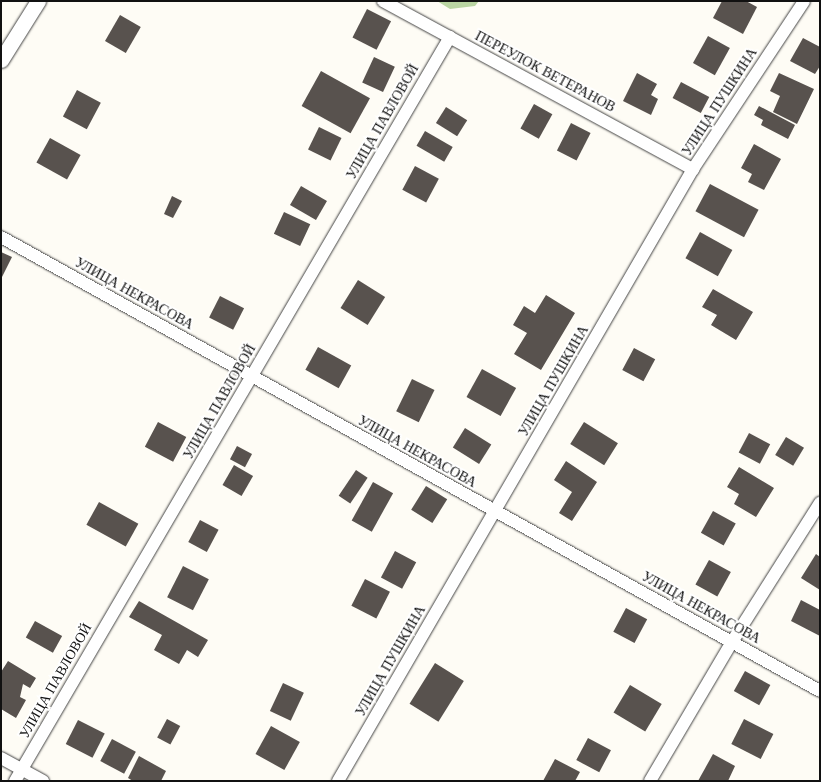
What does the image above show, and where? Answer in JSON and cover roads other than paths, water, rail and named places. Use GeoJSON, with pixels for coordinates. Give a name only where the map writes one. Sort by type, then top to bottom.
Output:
{"type":"FeatureCollection","features":[{"type":"Feature","properties":{"kind":"street"},"geometry":{"type":"LineString","coordinates":[[1,60],[38,1]]}},
{"type":"Feature","properties":{"kind":"street","name":"ПЕРЕУЛОК ВЕТЕРАНОВ"},"geometry":{"type":"LineString","coordinates":[[383,1],[693,169]]}},
{"type":"Feature","properties":{"kind":"street","name":"УЛИЦА ПУШКИНА"},"geometry":{"type":"LineString","coordinates":[[338,781],[496,512],[693,169],[804,1]]}},
{"type":"Feature","properties":{"kind":"street","name":"УЛИЦА ПАВЛОВОЙ"},"geometry":{"type":"LineString","coordinates":[[15,781],[450,37]]}},
{"type":"Feature","properties":{"kind":"street","name":"УЛИЦА НЕКРАСОВА"},"geometry":{"type":"LineString","coordinates":[[1,237],[251,378],[820,691]]}},
{"type":"Feature","properties":{"kind":"street"},"geometry":{"type":"LineString","coordinates":[[650,781],[732,642],[820,503]]}},
{"type":"Feature","properties":{"kind":"street"},"geometry":{"type":"LineString","coordinates":[[1,758],[43,781]]}}]}
